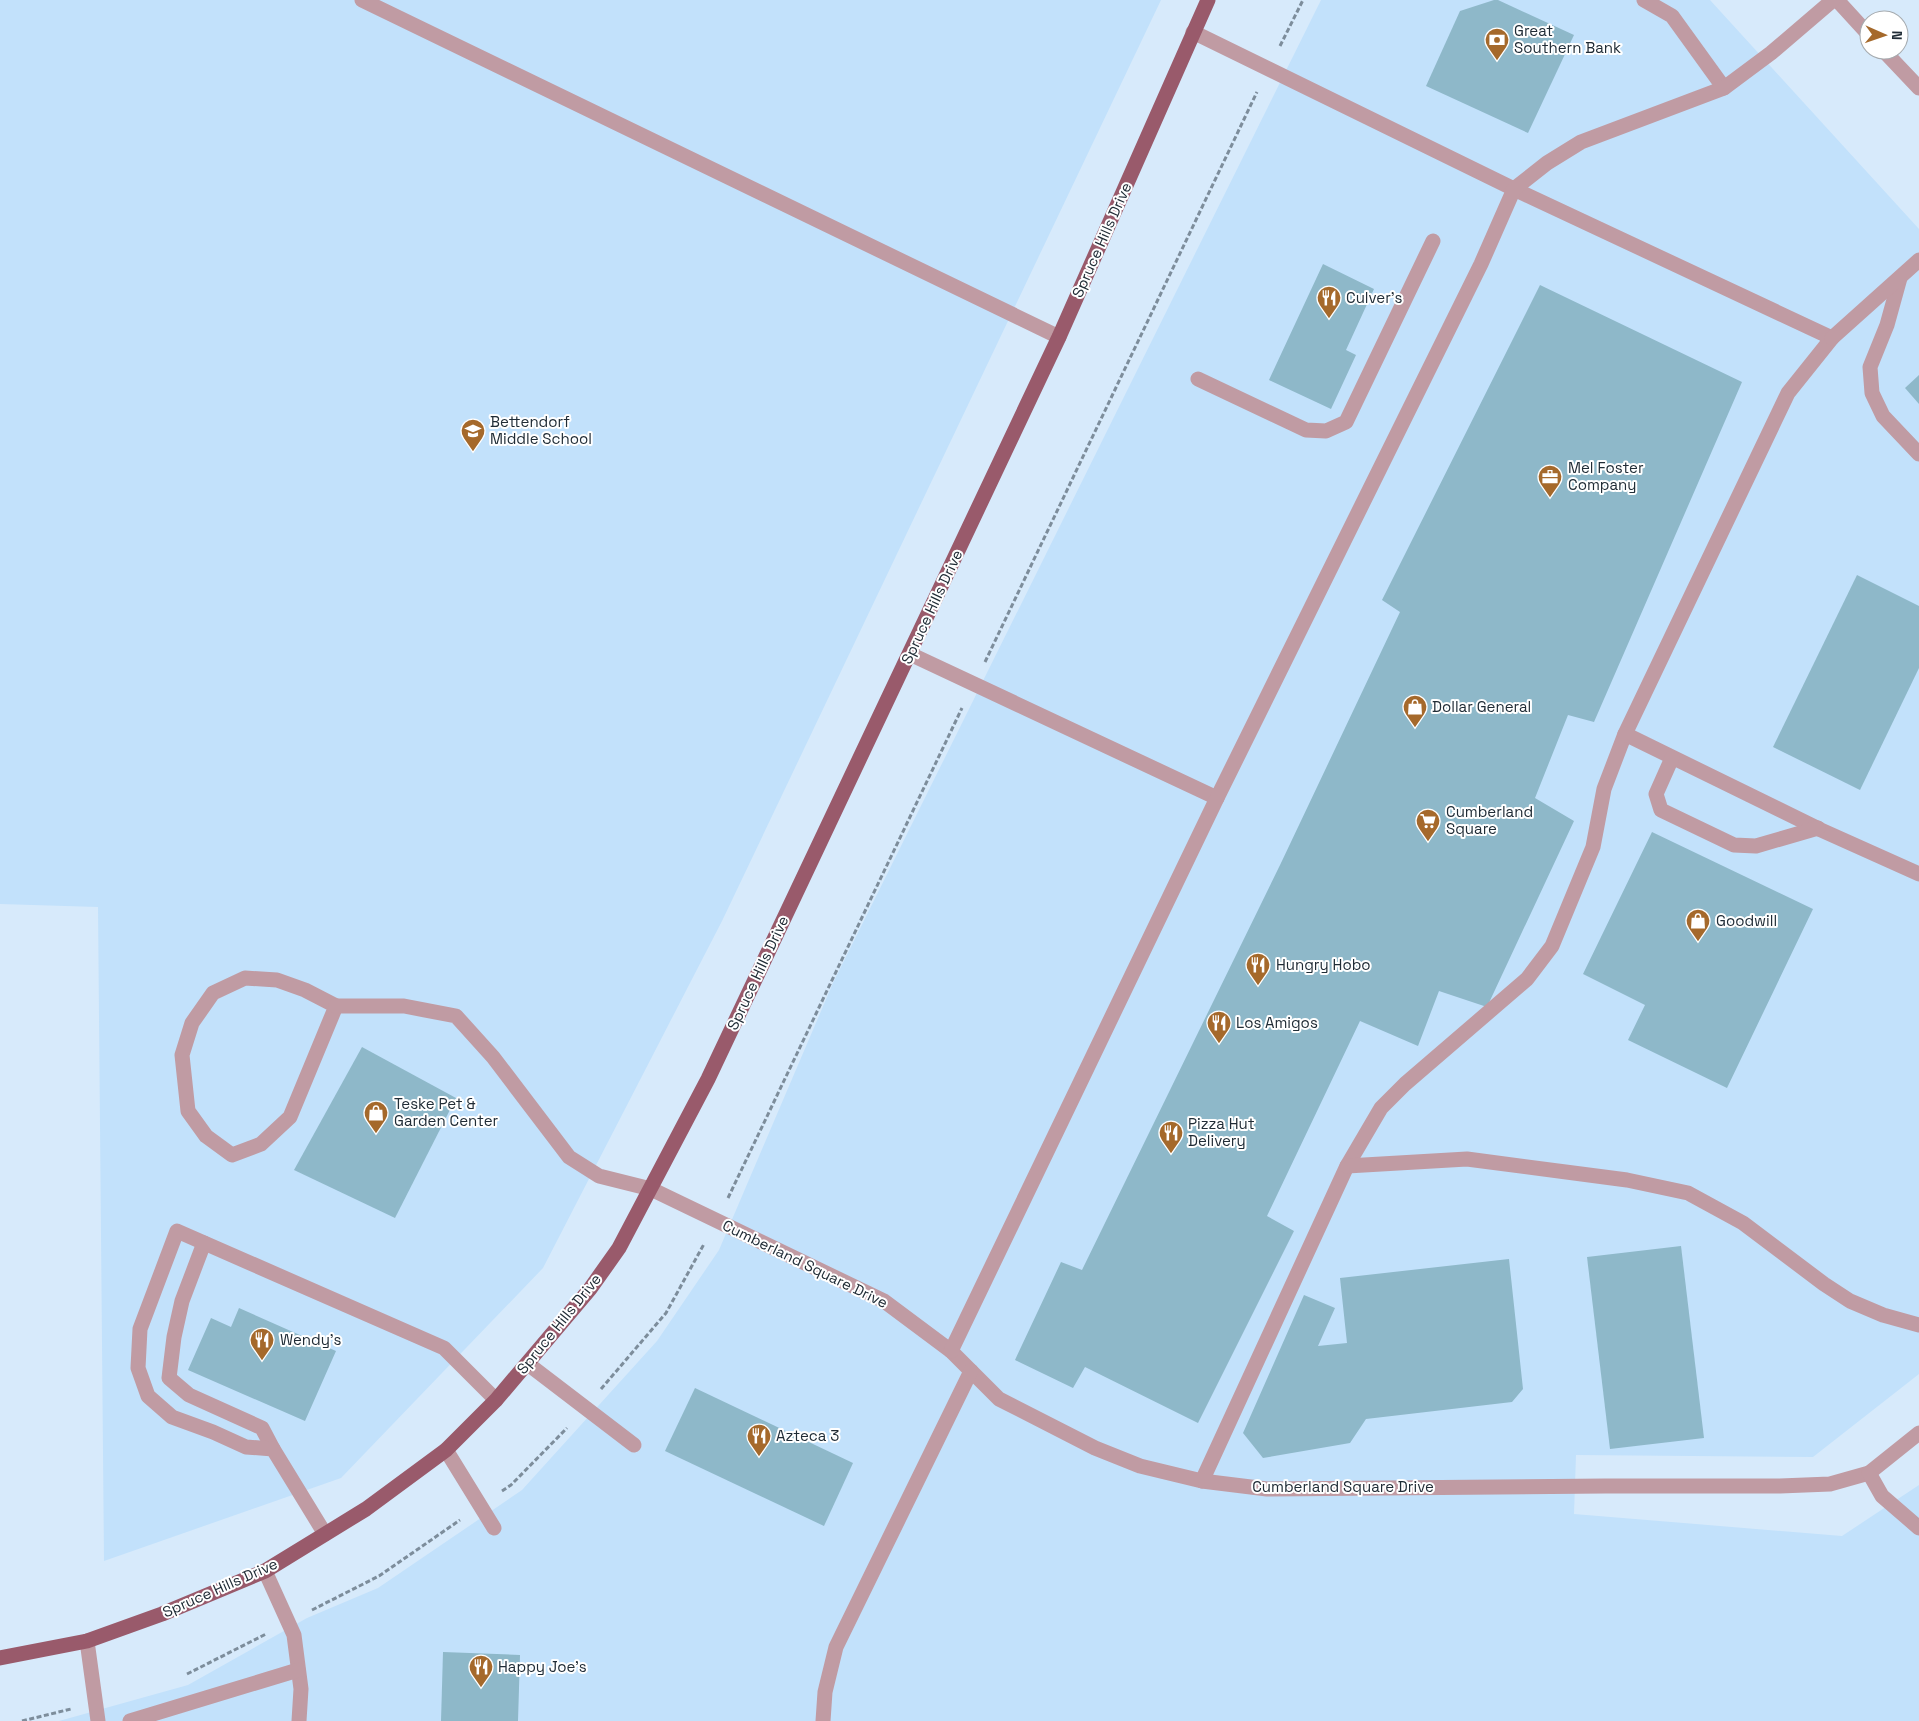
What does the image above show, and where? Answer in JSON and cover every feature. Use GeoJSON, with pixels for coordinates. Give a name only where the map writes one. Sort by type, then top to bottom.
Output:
{"type":"FeatureCollection","features":[{"type":"Feature","properties":{"kind":"main road","name":"Spruce Hills Drive"},"geometry":{"type":"LineString","coordinates":[[0,1658],[86,1641],[162,1614],[265,1571],[366,1509],[446,1450],[496,1400],[528,1364],[590,1288],[619,1248],[708,1079],[1059,337],[1208,0]]}},
{"type":"Feature","properties":{"kind":"street"},"geometry":{"type":"LineString","coordinates":[[362,0],[1059,337]]}},
{"type":"Feature","properties":{"kind":"street"},"geometry":{"type":"LineString","coordinates":[[1644,0],[1672,16],[1724,88]]}},
{"type":"Feature","properties":{"kind":"street"},"geometry":{"type":"LineString","coordinates":[[951,1351],[1217,798],[1481,264],[1514,189],[1547,163],[1580,142],[1724,88],[1771,53],[1835,0],[1859,25]]}},
{"type":"Feature","properties":{"kind":"street"},"geometry":{"type":"LineString","coordinates":[[1193,32],[1514,189],[1832,338]]}},
{"type":"Feature","properties":{"kind":"street"},"geometry":{"type":"LineString","coordinates":[[1892,60],[1919,88]]}},
{"type":"Feature","properties":{"kind":"street"},"geometry":{"type":"LineString","coordinates":[[1198,379],[1306,430],[1326,432],[1346,422],[1433,241]]}},
{"type":"Feature","properties":{"kind":"street"},"geometry":{"type":"LineString","coordinates":[[1202,1481],[1347,1166],[1381,1108],[1405,1084],[1527,979],[1552,946],[1593,847],[1604,789],[1625,734],[1788,393],[1832,338],[1919,260]]}},
{"type":"Feature","properties":{"kind":"street"},"geometry":{"type":"LineString","coordinates":[[1900,278],[1887,325],[1870,368],[1872,394],[1883,416],[1919,454]]}},
{"type":"Feature","properties":{"kind":"street"},"geometry":{"type":"LineString","coordinates":[[910,654],[1217,798]]}},
{"type":"Feature","properties":{"kind":"street"},"geometry":{"type":"LineString","coordinates":[[1625,734],[1818,828],[1919,874]]}},
{"type":"Feature","properties":{"kind":"street"},"geometry":{"type":"LineString","coordinates":[[1672,758],[1656,794],[1661,810],[1669,814],[1734,845],[1756,846],[1818,828]]}},
{"type":"Feature","properties":{"kind":"street"},"geometry":{"type":"LineString","coordinates":[[245,978],[277,980],[305,990],[336,1006],[290,1117],[261,1144],[232,1155],[206,1136],[188,1111],[182,1055],[192,1023],[213,993],[245,978]]}},
{"type":"Feature","properties":{"kind":"street","name":"Cumberland Square Drive"},"geometry":{"type":"LineString","coordinates":[[336,1006],[404,1006],[456,1016],[493,1057],[569,1157],[599,1176],[651,1189],[884,1301],[951,1351],[999,1399],[1095,1448],[1140,1466],[1202,1481],[1267,1489],[1780,1486],[1830,1484],[1869,1473],[1919,1433]]}},
{"type":"Feature","properties":{"kind":"street"},"geometry":{"type":"LineString","coordinates":[[1347,1166],[1467,1159],[1627,1180],[1688,1193],[1743,1222],[1824,1284],[1850,1301],[1883,1315],[1919,1325]]}},
{"type":"Feature","properties":{"kind":"street"},"geometry":{"type":"LineString","coordinates":[[273,1449],[246,1447],[172,1417],[148,1396],[138,1368],[140,1330],[177,1231],[444,1348],[496,1400]]}},
{"type":"Feature","properties":{"kind":"street"},"geometry":{"type":"LineString","coordinates":[[204,1242],[182,1301],[174,1337],[169,1378],[189,1395],[262,1428],[325,1534]]}},
{"type":"Feature","properties":{"kind":"street"},"geometry":{"type":"LineString","coordinates":[[528,1364],[634,1445]]}},
{"type":"Feature","properties":{"kind":"street"},"geometry":{"type":"LineString","coordinates":[[823,1721],[825,1692],[836,1647],[970,1371]]}},
{"type":"Feature","properties":{"kind":"street"},"geometry":{"type":"LineString","coordinates":[[446,1450],[494,1528]]}},
{"type":"Feature","properties":{"kind":"street"},"geometry":{"type":"LineString","coordinates":[[1869,1473],[1882,1496],[1919,1528]]}},
{"type":"Feature","properties":{"kind":"street"},"geometry":{"type":"LineString","coordinates":[[265,1571],[294,1635],[301,1689],[299,1721]]}},
{"type":"Feature","properties":{"kind":"street"},"geometry":{"type":"LineString","coordinates":[[86,1641],[98,1721]]}},
{"type":"Feature","properties":{"kind":"street"},"geometry":{"type":"LineString","coordinates":[[130,1721],[298,1670]]}},
{"type":"Feature","properties":{"kind":"shaded area","name":"Bettendorf Middle School"},"geometry":{"type":"Polygon","coordinates":[[[0,0],[1161,0],[722,921],[543,1268],[341,1478],[104,1561],[98,907],[0,904],[0,0]]]}},
{"type":"Feature","properties":{"kind":"shaded area"},"geometry":{"type":"Polygon","coordinates":[[[1321,0],[1710,0],[1919,229],[1919,1374],[1813,1457],[1576,1455],[1574,1514],[1842,1536],[1919,1485],[1919,1721],[59,1721],[188,1685],[307,1618],[378,1588],[522,1490],[657,1341],[719,1250],[833,983],[1321,0]]]}},
{"type":"Feature","properties":{"kind":"building"},"geometry":{"type":"Polygon","coordinates":[[[1498,0],[1574,35],[1528,133],[1426,86],[1460,11],[1498,0]]]}},
{"type":"Feature","properties":{"kind":"building","name":"Culver's"},"geometry":{"type":"Polygon","coordinates":[[[1323,264],[1374,289],[1346,350],[1356,355],[1331,409],[1269,380],[1323,264]]]}},
{"type":"Feature","properties":{"kind":"building","name":"Cumberland Square"},"geometry":{"type":"Polygon","coordinates":[[[1540,285],[1742,382],[1594,722],[1568,715],[1535,798],[1574,821],[1487,1007],[1439,991],[1418,1046],[1360,1021],[1267,1216],[1294,1231],[1198,1423],[1085,1367],[1073,1388],[1015,1360],[1061,1262],[1082,1270],[1281,863],[1400,612],[1382,600],[1540,285]]]}},
{"type":"Feature","properties":{"kind":"building"},"geometry":{"type":"Polygon","coordinates":[[[1919,375],[1919,404],[1905,388],[1919,375]]]}},
{"type":"Feature","properties":{"kind":"building"},"geometry":{"type":"Polygon","coordinates":[[[1857,575],[1919,606],[1919,668],[1860,790],[1773,747],[1857,575]]]}},
{"type":"Feature","properties":{"kind":"building","name":"Goodwill"},"geometry":{"type":"Polygon","coordinates":[[[1652,832],[1813,909],[1727,1088],[1628,1040],[1645,1005],[1583,974],[1652,832]]]}},
{"type":"Feature","properties":{"kind":"building","name":"Teske Pet & Garden Center"},"geometry":{"type":"Polygon","coordinates":[[[362,1047],[456,1098],[395,1218],[294,1170],[362,1047]]]}},
{"type":"Feature","properties":{"kind":"building"},"geometry":{"type":"Polygon","coordinates":[[[1681,1246],[1704,1438],[1610,1449],[1587,1257],[1681,1246]]]}},
{"type":"Feature","properties":{"kind":"building"},"geometry":{"type":"Polygon","coordinates":[[[1509,1259],[1523,1389],[1512,1402],[1366,1419],[1350,1443],[1263,1458],[1243,1433],[1304,1295],[1335,1308],[1318,1346],[1347,1343],[1340,1278],[1509,1259]]]}},
{"type":"Feature","properties":{"kind":"building","name":"Wendy's"},"geometry":{"type":"Polygon","coordinates":[[[239,1308],[336,1351],[305,1421],[188,1370],[211,1318],[231,1327],[239,1308]]]}},
{"type":"Feature","properties":{"kind":"building","name":"Azteca 3"},"geometry":{"type":"Polygon","coordinates":[[[695,1388],[853,1463],[824,1526],[665,1451],[695,1388]]]}},
{"type":"Feature","properties":{"kind":"building","name":"Happy Joe's"},"geometry":{"type":"Polygon","coordinates":[[[443,1652],[520,1655],[518,1721],[441,1721],[443,1652]]]}},
{"type":"Feature","properties":{"kind":"place","name":"Great Southern Bank"},"geometry":{"type":"Point","coordinates":[1497,61]}},
{"type":"Feature","properties":{"kind":"place","name":"Culver's"},"geometry":{"type":"Point","coordinates":[1329,319]}},
{"type":"Feature","properties":{"kind":"place","name":"Bettendorf Middle School"},"geometry":{"type":"Point","coordinates":[473,452]}},
{"type":"Feature","properties":{"kind":"place","name":"Mel Foster Company"},"geometry":{"type":"Point","coordinates":[1550,498]}},
{"type":"Feature","properties":{"kind":"place","name":"Dollar General"},"geometry":{"type":"Point","coordinates":[1415,728]}},
{"type":"Feature","properties":{"kind":"place","name":"Cumberland Square"},"geometry":{"type":"Point","coordinates":[1428,842]}},
{"type":"Feature","properties":{"kind":"place","name":"Goodwill"},"geometry":{"type":"Point","coordinates":[1698,942]}},
{"type":"Feature","properties":{"kind":"place","name":"Hungry Hobo"},"geometry":{"type":"Point","coordinates":[1258,986]}},
{"type":"Feature","properties":{"kind":"place","name":"Los Amigos"},"geometry":{"type":"Point","coordinates":[1219,1044]}},
{"type":"Feature","properties":{"kind":"place","name":"Teske Pet & Garden Center"},"geometry":{"type":"Point","coordinates":[376,1134]}},
{"type":"Feature","properties":{"kind":"place","name":"Pizza Hut Delivery"},"geometry":{"type":"Point","coordinates":[1171,1154]}},
{"type":"Feature","properties":{"kind":"place","name":"Wendy's"},"geometry":{"type":"Point","coordinates":[262,1361]}},
{"type":"Feature","properties":{"kind":"place","name":"Azteca 3"},"geometry":{"type":"Point","coordinates":[759,1457]}},
{"type":"Feature","properties":{"kind":"place","name":"Happy Joe's"},"geometry":{"type":"Point","coordinates":[481,1688]}}]}
